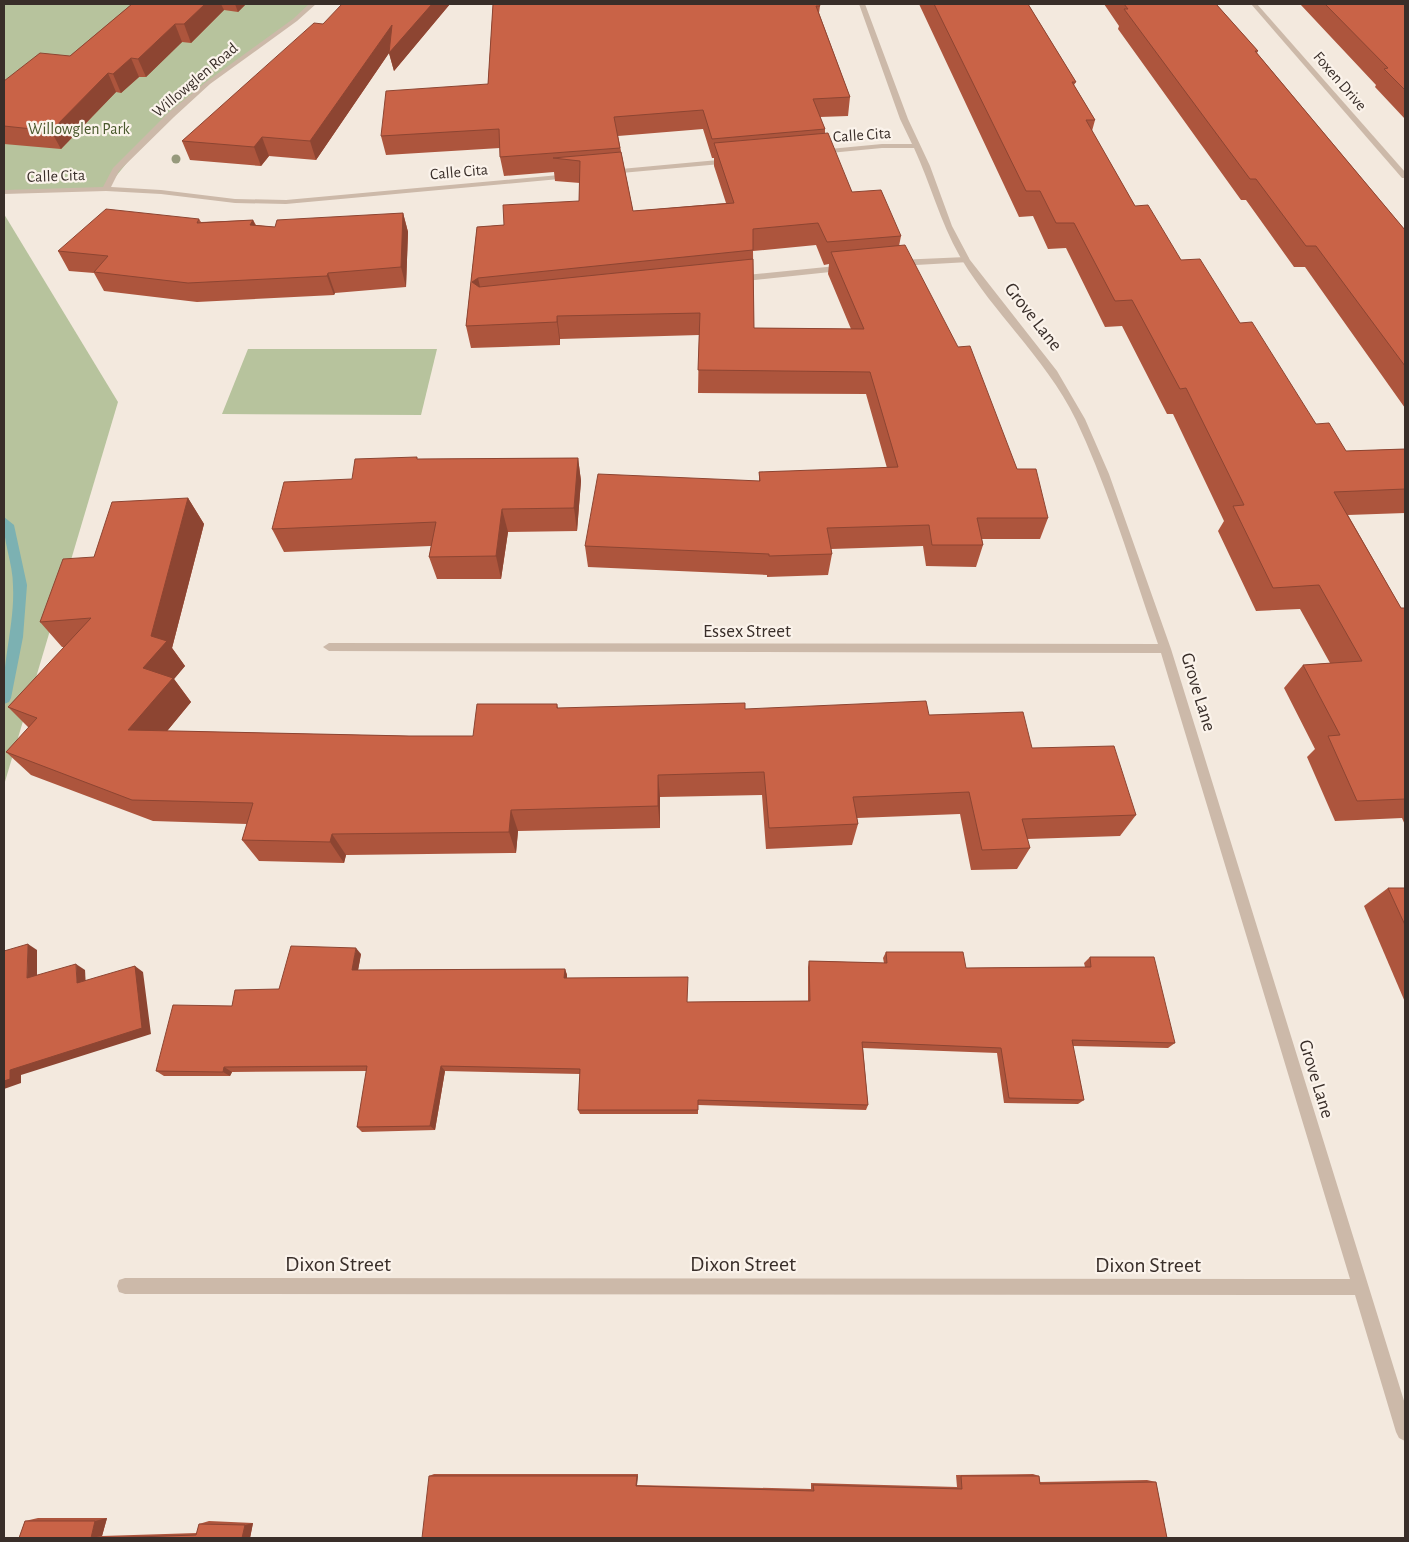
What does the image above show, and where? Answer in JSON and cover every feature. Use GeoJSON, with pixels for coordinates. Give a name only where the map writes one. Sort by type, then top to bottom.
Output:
{"type":"FeatureCollection","features":[{"type":"Feature","properties":{"kind":"street","name":"Willowglen Road"},"geometry":{"type":"LineString","coordinates":[[106,189],[116,170],[171,115],[208,83],[295,20],[313,4]]}},
{"type":"Feature","properties":{"kind":"street","name":"Grove Lane"},"geometry":{"type":"LineString","coordinates":[[862,4],[948,226],[966,260],[1052,371],[1080,419],[1104,474],[1165,649],[1405,1432]]}},
{"type":"Feature","properties":{"kind":"street","name":"Foxen Drive"},"geometry":{"type":"LineString","coordinates":[[1254,4],[1405,176]]}},
{"type":"Feature","properties":{"kind":"street","name":"Calle Cita"},"geometry":{"type":"LineString","coordinates":[[813,153],[882,146],[916,146]]}},
{"type":"Feature","properties":{"kind":"street"},"geometry":{"type":"LineString","coordinates":[[604,172],[743,159]]}},
{"type":"Feature","properties":{"kind":"street","name":"Calle Cita"},"geometry":{"type":"LineString","coordinates":[[4,192],[106,189],[161,192],[235,201],[286,202],[584,174]]}},
{"type":"Feature","properties":{"kind":"street"},"geometry":{"type":"LineString","coordinates":[[889,263],[966,260]]}},
{"type":"Feature","properties":{"kind":"street"},"geometry":{"type":"LineString","coordinates":[[727,280],[851,267]]}},
{"type":"Feature","properties":{"kind":"street","name":"Essex Street"},"geometry":{"type":"LineString","coordinates":[[328,646],[1165,649]]}},
{"type":"Feature","properties":{"kind":"street","name":"Dixon Street"},"geometry":{"type":"LineString","coordinates":[[125,1286],[1360,1287]]}},
{"type":"Feature","properties":{"kind":"green space","name":"Willowglen Park"},"geometry":{"type":"Polygon","coordinates":[[[4,4],[313,4],[222,72],[181,106],[141,146],[106,189],[4,192],[4,4]]]}},
{"type":"Feature","properties":{"kind":"green space"},"geometry":{"type":"Polygon","coordinates":[[[4,214],[118,402],[4,785],[4,214]]]}},
{"type":"Feature","properties":{"kind":"green space"},"geometry":{"type":"Polygon","coordinates":[[[248,349],[437,349],[421,415],[222,414],[248,349]]]}},
{"type":"Feature","properties":{"kind":"building"},"geometry":{"type":"Polygon","coordinates":[[[132,4],[205,4],[184,24],[175,24],[138,59],[131,58],[113,74],[108,73],[51,131],[4,126],[4,81],[40,53],[70,56],[132,4]]]}},
{"type":"Feature","properties":{"kind":"building"},"geometry":{"type":"Polygon","coordinates":[[[342,4],[432,4],[389,53],[392,25],[310,141],[262,137],[254,147],[182,141],[314,23],[323,24],[342,4]]]}},
{"type":"Feature","properties":{"kind":"building"},"geometry":{"type":"Polygon","coordinates":[[[493,4],[819,4],[820,6],[816,6],[850,97],[813,99],[825,129],[712,139],[703,110],[614,117],[620,148],[500,157],[499,129],[381,136],[386,91],[488,84],[493,4]]]}},
{"type":"Feature","properties":{"kind":"building"},"geometry":{"type":"Polygon","coordinates":[[[934,4],[1028,4],[1076,82],[1072,82],[1095,120],[1086,120],[1135,206],[1148,205],[1181,260],[1200,259],[1240,323],[1252,322],[1316,424],[1329,423],[1346,451],[1405,449],[1405,489],[1334,492],[1401,608],[1405,608],[1405,799],[1357,801],[1328,736],[1340,735],[1303,665],[1362,661],[1319,585],[1273,588],[1233,506],[1244,505],[1186,388],[1180,389],[1132,300],[1115,301],[1074,223],[1056,223],[1040,191],[1026,191],[934,4]]]}},
{"type":"Feature","properties":{"kind":"building"},"geometry":{"type":"Polygon","coordinates":[[[1124,4],[1216,4],[1258,51],[1255,51],[1405,230],[1405,366],[1316,246],[1306,246],[1256,179],[1250,179],[1124,9],[1128,9],[1124,4]]]}},
{"type":"Feature","properties":{"kind":"building"},"geometry":{"type":"Polygon","coordinates":[[[1325,4],[1405,4],[1405,90],[1384,69],[1388,68],[1325,4]]]}},
{"type":"Feature","properties":{"kind":"building"},"geometry":{"type":"Polygon","coordinates":[[[828,133],[852,192],[881,190],[901,236],[827,242],[818,223],[753,229],[753,250],[478,278],[472,282],[479,287],[753,259],[754,328],[864,329],[831,252],[905,245],[958,347],[970,346],[1017,469],[1036,469],[1048,518],[977,518],[983,545],[932,545],[929,525],[827,528],[832,554],[769,556],[769,554],[585,546],[598,474],[760,481],[759,472],[898,467],[870,372],[698,370],[700,313],[557,316],[557,322],[466,326],[477,227],[504,225],[503,205],[579,201],[580,161],[553,158],[621,152],[633,211],[734,203],[714,143],[828,133]]]}},
{"type":"Feature","properties":{"kind":"building"},"geometry":{"type":"Polygon","coordinates":[[[106,209],[199,219],[197,223],[253,220],[250,225],[275,227],[277,220],[403,213],[401,267],[328,273],[327,276],[188,283],[94,272],[108,256],[58,251],[106,209]]]}},
{"type":"Feature","properties":{"kind":"building"},"geometry":{"type":"Polygon","coordinates":[[[417,457],[417,459],[578,458],[574,508],[502,509],[496,556],[429,557],[436,522],[272,529],[284,482],[352,479],[355,459],[417,457]]]}},
{"type":"Feature","properties":{"kind":"building"},"geometry":{"type":"Polygon","coordinates":[[[188,498],[151,636],[167,641],[143,668],[173,678],[128,730],[473,736],[477,704],[557,704],[557,708],[745,703],[745,709],[926,701],[929,715],[1023,712],[1032,748],[1114,746],[1136,815],[1022,819],[1030,848],[982,850],[969,792],[853,797],[858,824],[769,828],[764,772],[658,775],[658,806],[511,810],[509,832],[332,834],[330,842],[242,840],[253,803],[132,800],[6,752],[37,718],[8,707],[91,618],[40,622],[63,559],[94,557],[112,502],[188,498]]]}},
{"type":"Feature","properties":{"kind":"building"},"geometry":{"type":"Polygon","coordinates":[[[1388,888],[1405,888],[1405,925],[1388,888]]]}},
{"type":"Feature","properties":{"kind":"building"},"geometry":{"type":"Polygon","coordinates":[[[28,944],[27,978],[76,964],[77,983],[135,966],[142,1028],[10,1070],[10,1079],[4,1081],[4,951],[28,944]]]}},
{"type":"Feature","properties":{"kind":"building"},"geometry":{"type":"Polygon","coordinates":[[[291,946],[356,948],[352,970],[565,969],[564,978],[688,977],[687,1002],[810,1001],[809,961],[887,963],[886,952],[963,952],[966,968],[1091,967],[1090,957],[1154,957],[1175,1043],[1072,1040],[1084,1100],[1009,1098],[1001,1048],[862,1042],[868,1105],[698,1100],[698,1110],[578,1110],[580,1069],[441,1066],[430,1126],[357,1127],[367,1066],[224,1067],[223,1072],[156,1071],[173,1005],[232,1006],[235,990],[279,989],[291,946]]]}},
{"type":"Feature","properties":{"kind":"building"},"geometry":{"type":"Polygon","coordinates":[[[429,1476],[637,1476],[636,1486],[814,1491],[813,1485],[962,1489],[961,1476],[1039,1476],[1040,1484],[1156,1482],[1167,1538],[422,1538],[429,1476]]]}},
{"type":"Feature","properties":{"kind":"building"},"geometry":{"type":"Polygon","coordinates":[[[25,1521],[95,1521],[91,1538],[19,1538],[25,1521]]]}},
{"type":"Feature","properties":{"kind":"building"},"geometry":{"type":"Polygon","coordinates":[[[199,1524],[245,1525],[242,1538],[107,1538],[196,1535],[199,1524]]]}},
{"type":"Feature","properties":{"kind":"waterway"},"geometry":{"type":"LineString","coordinates":[[4,522],[8,525],[20,585],[16,637],[4,698]]}}]}
